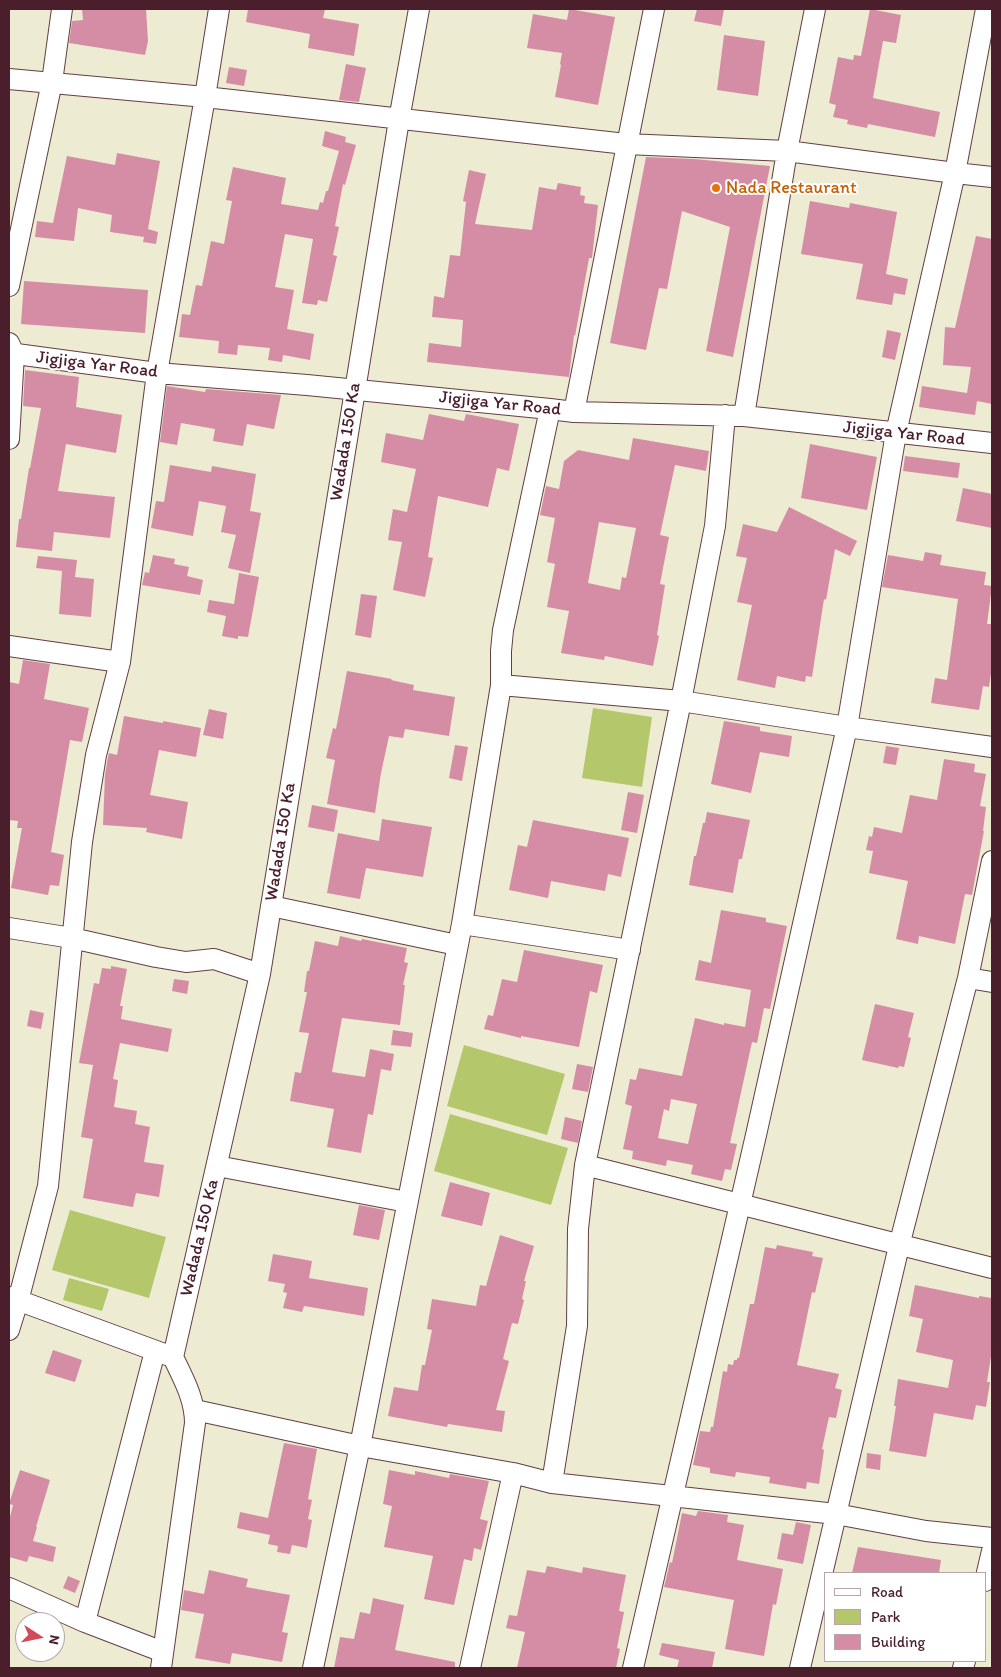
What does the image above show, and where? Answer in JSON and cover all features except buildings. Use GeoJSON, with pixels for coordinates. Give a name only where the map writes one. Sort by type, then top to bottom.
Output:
{"type":"FeatureCollection","features":[{"type":"Feature","properties":{"kind":"street"},"geometry":{"type":"LineString","coordinates":[[9,286],[52,82],[62,9]]}},
{"type":"Feature","properties":{"kind":"street"},"geometry":{"type":"LineString","coordinates":[[9,1330],[13,1299],[48,1186],[82,842],[96,755],[120,662],[157,373],[205,98],[218,9]]}},
{"type":"Feature","properties":{"kind":"street","name":"Wadada 150 Ka"},"geometry":{"type":"LineString","coordinates":[[86,1622],[164,1354],[216,1166],[260,974],[399,120],[419,9]]}},
{"type":"Feature","properties":{"kind":"street"},"geometry":{"type":"LineString","coordinates":[[574,412],[654,9]]}},
{"type":"Feature","properties":{"kind":"street"},"geometry":{"type":"LineString","coordinates":[[552,1483],[577,1326],[578,1230],[585,1165],[682,700],[734,415],[815,9]]}},
{"type":"Feature","properties":{"kind":"street"},"geometry":{"type":"LineString","coordinates":[[633,1668],[847,726],[896,433],[955,173],[986,9]]}},
{"type":"Feature","properties":{"kind":"street"},"geometry":{"type":"LineString","coordinates":[[9,79],[205,98],[626,144],[787,151],[992,177]]}},
{"type":"Feature","properties":{"kind":"street"},"geometry":{"type":"LineString","coordinates":[[9,439],[10,350]]}},
{"type":"Feature","properties":{"kind":"street","name":"Jigjiga Yar Road"},"geometry":{"type":"LineString","coordinates":[[10,350],[157,373],[355,389],[574,412],[734,415],[992,444]]}},
{"type":"Feature","properties":{"kind":"street"},"geometry":{"type":"LineString","coordinates":[[313,1668],[360,1446],[456,945],[462,924],[501,685],[503,630],[550,409]]}},
{"type":"Feature","properties":{"kind":"street"},"geometry":{"type":"LineString","coordinates":[[9,646],[120,662]]}},
{"type":"Feature","properties":{"kind":"street"},"geometry":{"type":"LineString","coordinates":[[501,685],[682,700],[992,747]]}},
{"type":"Feature","properties":{"kind":"street"},"geometry":{"type":"LineString","coordinates":[[800,1668],[899,1246],[968,978],[992,861]]}},
{"type":"Feature","properties":{"kind":"street"},"geometry":{"type":"LineString","coordinates":[[271,906],[456,945]]}},
{"type":"Feature","properties":{"kind":"street"},"geometry":{"type":"LineString","coordinates":[[462,924],[630,950]]}},
{"type":"Feature","properties":{"kind":"street"},"geometry":{"type":"LineString","coordinates":[[9,928],[72,938],[186,962],[214,959],[260,974]]}},
{"type":"Feature","properties":{"kind":"street"},"geometry":{"type":"LineString","coordinates":[[968,978],[992,982]]}},
{"type":"Feature","properties":{"kind":"street"},"geometry":{"type":"LineString","coordinates":[[585,1165],[992,1268]]}},
{"type":"Feature","properties":{"kind":"street"},"geometry":{"type":"LineString","coordinates":[[216,1166],[407,1202]]}},
{"type":"Feature","properties":{"kind":"street"},"geometry":{"type":"LineString","coordinates":[[9,1588],[86,1622],[162,1660],[195,1423],[195,1410],[187,1386],[164,1354],[13,1299]]}},
{"type":"Feature","properties":{"kind":"street"},"geometry":{"type":"LineString","coordinates":[[195,1410],[360,1446],[512,1473],[552,1483],[836,1514],[926,1531],[992,1538]]}},
{"type":"Feature","properties":{"kind":"street"},"geometry":{"type":"LineString","coordinates":[[470,1668],[512,1473]]}},
{"type":"Feature","properties":{"kind":"street"},"geometry":{"type":"LineString","coordinates":[[986,1577],[992,1551]]}},
{"type":"Feature","properties":{"kind":"green space"},"geometry":{"type":"Polygon","coordinates":[[[593,708],[652,717],[642,787],[582,778],[593,708]]]}},
{"type":"Feature","properties":{"kind":"green space"},"geometry":{"type":"Polygon","coordinates":[[[464,1045],[565,1074],[547,1135],[447,1106],[464,1045]]]}},
{"type":"Feature","properties":{"kind":"green space"},"geometry":{"type":"Polygon","coordinates":[[[450,1114],[568,1148],[551,1205],[434,1171],[450,1114]]]}},
{"type":"Feature","properties":{"kind":"green space"},"geometry":{"type":"Polygon","coordinates":[[[70,1210],[166,1237],[149,1298],[52,1270],[70,1210]]]}},
{"type":"Feature","properties":{"kind":"green space"},"geometry":{"type":"Polygon","coordinates":[[[69,1278],[109,1289],[102,1311],[63,1300],[69,1278]]]}},
{"type":"Feature","properties":{"kind":"place","name":"Nada Restaurant"},"geometry":{"type":"Point","coordinates":[716,188]}}]}
